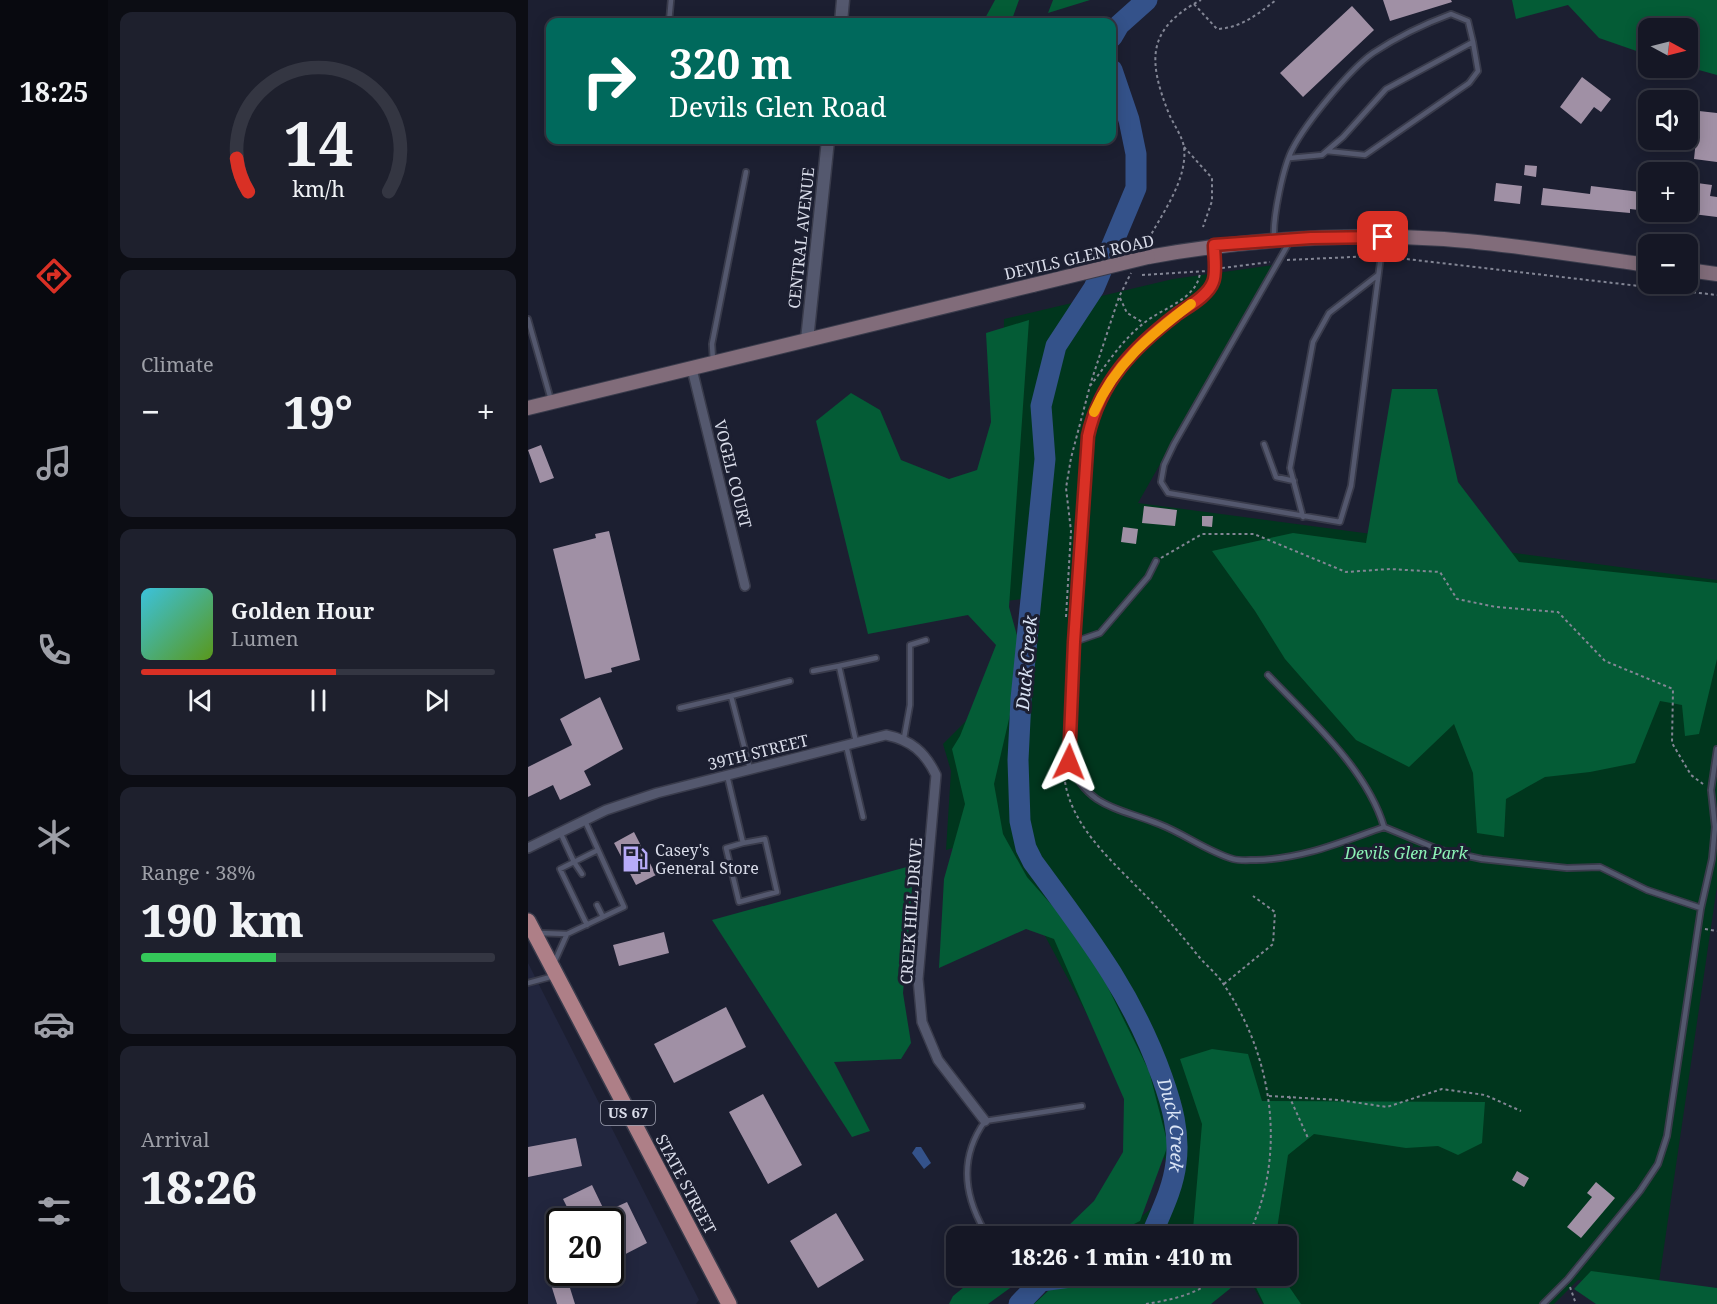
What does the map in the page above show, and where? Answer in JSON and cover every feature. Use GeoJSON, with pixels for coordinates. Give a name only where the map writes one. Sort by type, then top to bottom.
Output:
{"type":"FeatureCollection","features":[{"type":"Feature","properties":{"kind":"main road","name":"DEVILS GLEN ROAD"},"geometry":{"type":"LineString","coordinates":[[528,408],[1033,285],[1145,254],[1214,245],[1291,239],[1383,237],[1447,240],[1638,264]]}},
{"type":"Feature","properties":{"kind":"main road"},"geometry":{"type":"LineString","coordinates":[[1698,271],[1717,274]]}},
{"type":"Feature","properties":{"kind":"main road","name":"STATE STREET"},"geometry":{"type":"LineString","coordinates":[[531,927],[729,1304]]}},
{"type":"Feature","properties":{"kind":"street"},"geometry":{"type":"LineString","coordinates":[[841,18],[843,0]]}},
{"type":"Feature","properties":{"kind":"street","name":"CENTRAL AVENUE"},"geometry":{"type":"LineString","coordinates":[[807,340],[828,144]]}},
{"type":"Feature","properties":{"kind":"street","name":"VOGEL COURT"},"geometry":{"type":"LineString","coordinates":[[692,369],[745,586]]}},
{"type":"Feature","properties":{"kind":"street","name":"39TH STREET"},"geometry":{"type":"LineString","coordinates":[[528,848],[561,834],[606,810],[657,793],[886,735],[903,738]]}},
{"type":"Feature","properties":{"kind":"street","name":"CREEK HILL DRIVE"},"geometry":{"type":"LineString","coordinates":[[903,738],[928,759],[936,775],[918,979],[922,1022],[938,1059],[986,1121]]}},
{"type":"Feature","properties":{"kind":"lane"},"geometry":{"type":"LineString","coordinates":[[669,18],[671,0]]}},
{"type":"Feature","properties":{"kind":"lane"},"geometry":{"type":"LineString","coordinates":[[1275,240],[1273,220],[1292,149],[1335,91],[1372,54],[1425,24],[1451,14],[1468,21],[1478,71],[1469,83],[1365,155],[1327,151]]}},
{"type":"Feature","properties":{"kind":"lane"},"geometry":{"type":"LineString","coordinates":[[1290,158],[1322,155],[1386,89],[1473,42]]}},
{"type":"Feature","properties":{"kind":"lane"},"geometry":{"type":"LineString","coordinates":[[713,364],[712,344],[746,172]]}},
{"type":"Feature","properties":{"kind":"lane"},"geometry":{"type":"LineString","coordinates":[[1291,239],[1174,444],[1164,465],[1161,482],[1168,493],[1340,522],[1351,486],[1383,237]]}},
{"type":"Feature","properties":{"kind":"lane"},"geometry":{"type":"LineString","coordinates":[[1214,245],[1214,281],[1205,293],[1145,339],[1119,367],[1104,390],[1093,416],[1088,436],[1074,642],[1069,762],[1076,779],[1090,795],[1114,810],[1160,824],[1201,847],[1236,860],[1301,856],[1384,826],[1440,850],[1482,859],[1567,868],[1600,867],[1647,890],[1701,908]]}},
{"type":"Feature","properties":{"kind":"lane"},"geometry":{"type":"LineString","coordinates":[[1302,517],[1290,468],[1313,342],[1329,313],[1378,274]]}},
{"type":"Feature","properties":{"kind":"lane"},"geometry":{"type":"LineString","coordinates":[[528,318],[552,402]]}},
{"type":"Feature","properties":{"kind":"lane"},"geometry":{"type":"LineString","coordinates":[[1264,444],[1276,477],[1294,481]]}},
{"type":"Feature","properties":{"kind":"lane"},"geometry":{"type":"LineString","coordinates":[[1074,642],[1100,633],[1148,578],[1156,561]]}},
{"type":"Feature","properties":{"kind":"lane"},"geometry":{"type":"LineString","coordinates":[[903,738],[910,705],[910,645],[926,640]]}},
{"type":"Feature","properties":{"kind":"lane"},"geometry":{"type":"LineString","coordinates":[[813,671],[876,658]]}},
{"type":"Feature","properties":{"kind":"lane"},"geometry":{"type":"LineString","coordinates":[[839,666],[856,742]]}},
{"type":"Feature","properties":{"kind":"lane"},"geometry":{"type":"LineString","coordinates":[[1268,675],[1359,776],[1377,804],[1384,826]]}},
{"type":"Feature","properties":{"kind":"lane"},"geometry":{"type":"LineString","coordinates":[[680,708],[790,681]]}},
{"type":"Feature","properties":{"kind":"lane"},"geometry":{"type":"LineString","coordinates":[[731,696],[750,769]]}},
{"type":"Feature","properties":{"kind":"lane"},"geometry":{"type":"LineString","coordinates":[[846,745],[863,817]]}},
{"type":"Feature","properties":{"kind":"lane"},"geometry":{"type":"LineString","coordinates":[[1543,1304],[1568,1279],[1640,1191],[1658,1164],[1667,1136],[1701,908],[1712,859],[1715,827],[1711,790],[1717,749]]}},
{"type":"Feature","properties":{"kind":"lane"},"geometry":{"type":"LineString","coordinates":[[727,775],[742,843]]}},
{"type":"Feature","properties":{"kind":"lane"},"geometry":{"type":"LineString","coordinates":[[531,927],[567,934],[624,907],[585,821]]}},
{"type":"Feature","properties":{"kind":"lane"},"geometry":{"type":"LineString","coordinates":[[561,834],[582,874]]}},
{"type":"Feature","properties":{"kind":"lane"},"geometry":{"type":"LineString","coordinates":[[765,839],[777,892],[739,902],[726,848],[742,843],[765,839]]}},
{"type":"Feature","properties":{"kind":"lane"},"geometry":{"type":"LineString","coordinates":[[587,925],[560,870],[598,850]]}},
{"type":"Feature","properties":{"kind":"lane"},"geometry":{"type":"LineString","coordinates":[[597,905],[603,917]]}},
{"type":"Feature","properties":{"kind":"lane"},"geometry":{"type":"LineString","coordinates":[[528,983],[554,972],[567,934]]}},
{"type":"Feature","properties":{"kind":"lane"},"geometry":{"type":"LineString","coordinates":[[982,1226],[973,1210],[966,1184],[970,1152],[976,1133],[986,1121],[1082,1106]]}},
{"type":"Feature","properties":{"kind":"path"},"geometry":{"type":"LineString","coordinates":[[1201,0],[1167,23],[1160,33],[1155,50],[1155,68],[1161,90],[1184,147],[1212,178],[1212,201],[1203,227]]}},
{"type":"Feature","properties":{"kind":"path"},"geometry":{"type":"LineString","coordinates":[[1194,4],[1217,29],[1227,29],[1251,19],[1276,0]]}},
{"type":"Feature","properties":{"kind":"path"},"geometry":{"type":"LineString","coordinates":[[1145,254],[1176,186],[1184,147]]}},
{"type":"Feature","properties":{"kind":"path"},"geometry":{"type":"LineString","coordinates":[[1142,275],[1200,272],[1279,261],[1381,256],[1445,261],[1717,295]]}},
{"type":"Feature","properties":{"kind":"path"},"geometry":{"type":"LineString","coordinates":[[1066,617],[1071,531],[1066,488],[1071,458],[1089,389],[1119,297],[1133,270]]}},
{"type":"Feature","properties":{"kind":"path"},"geometry":{"type":"LineString","coordinates":[[1089,389],[1116,351],[1144,322],[1190,293],[1199,280],[1200,272]]}},
{"type":"Feature","properties":{"kind":"path"},"geometry":{"type":"LineString","coordinates":[[1119,297],[1127,313],[1144,322]]}},
{"type":"Feature","properties":{"kind":"path"},"geometry":{"type":"LineString","coordinates":[[1156,561],[1202,534],[1254,534],[1346,572],[1390,569],[1440,572],[1457,599],[1496,607],[1558,612],[1605,661],[1673,689],[1672,743],[1691,775],[1711,790]]}},
{"type":"Feature","properties":{"kind":"path"},"geometry":{"type":"LineString","coordinates":[[1064,766],[1064,778],[1075,812],[1094,842],[1159,909],[1224,984],[1263,1066],[1269,1096],[1268,1179],[1261,1209],[1253,1226]]}},
{"type":"Feature","properties":{"kind":"path"},"geometry":{"type":"LineString","coordinates":[[1224,984],[1273,944],[1275,912],[1253,896]]}},
{"type":"Feature","properties":{"kind":"path"},"geometry":{"type":"LineString","coordinates":[[1269,1096],[1339,1100],[1387,1107],[1442,1089],[1485,1095],[1521,1111]]}},
{"type":"Feature","properties":{"kind":"path"},"geometry":{"type":"LineString","coordinates":[[1289,1096],[1308,1138]]}},
{"type":"Feature","properties":{"kind":"path"},"geometry":{"type":"LineString","coordinates":[[1568,1279],[1576,1304]]}},
{"type":"Feature","properties":{"kind":"path"},"geometry":{"type":"LineString","coordinates":[[1146,1304],[1171,1299],[1201,1286]]}},
{"type":"Feature","properties":{"kind":"shaded area"},"geometry":{"type":"Polygon","coordinates":[[[528,963],[699,1300],[696,1304],[528,1304],[528,963]]]}},
{"type":"Feature","properties":{"kind":"green space"},"geometry":{"type":"Polygon","coordinates":[[[995,0],[1019,0],[1012,18],[985,18],[995,0]]]}},
{"type":"Feature","properties":{"kind":"green space"},"geometry":{"type":"Polygon","coordinates":[[[1053,0],[1090,0],[1048,13],[1053,0]]]}},
{"type":"Feature","properties":{"kind":"green space"},"geometry":{"type":"Polygon","coordinates":[[[1512,0],[1717,0],[1717,75],[1698,70],[1698,18],[1638,18],[1638,52],[1599,38],[1568,5],[1516,19],[1512,0]]]}},
{"type":"Feature","properties":{"kind":"green space","name":"Devils Glen Park"},"geometry":{"type":"Polygon","coordinates":[[[1273,265],[1138,503],[1717,580],[1717,886],[1658,1288],[1578,1280],[1554,1304],[1263,1304],[1253,1286],[1297,1286],[1297,1226],[1129,1226],[1179,1186],[992,837],[946,850],[951,771],[943,744],[1024,663],[1021,599],[999,602],[1004,319],[1173,279],[1273,265]]]}},
{"type":"Feature","properties":{"kind":"green space"},"geometry":{"type":"Polygon","coordinates":[[[1029,320],[1009,607],[1018,639],[1015,693],[994,784],[1003,834],[1027,877],[1087,945],[1149,1071],[1168,1145],[1140,1221],[1130,1226],[1068,1226],[1094,1201],[1123,1152],[1124,1099],[1054,939],[1026,929],[939,968],[944,879],[965,804],[952,749],[960,736],[996,645],[968,615],[868,634],[816,421],[851,393],[880,410],[901,460],[949,479],[977,470],[991,422],[986,333],[1029,320]]]}},
{"type":"Feature","properties":{"kind":"green space"},"geometry":{"type":"Polygon","coordinates":[[[1392,389],[1437,389],[1458,482],[1519,562],[1717,583],[1717,659],[1699,734],[1685,736],[1682,705],[1660,701],[1635,763],[1590,772],[1545,777],[1506,799],[1504,837],[1477,833],[1473,773],[1454,724],[1409,767],[1356,740],[1285,659],[1255,611],[1212,551],[1293,533],[1366,543],[1392,389]]]}},
{"type":"Feature","properties":{"kind":"green space"},"geometry":{"type":"Polygon","coordinates":[[[914,865],[903,993],[911,1043],[901,1059],[834,1062],[870,1131],[852,1137],[712,920],[914,865]]]}},
{"type":"Feature","properties":{"kind":"green space"},"geometry":{"type":"Polygon","coordinates":[[[1212,1049],[1248,1054],[1262,1101],[1485,1102],[1482,1143],[1458,1155],[1438,1146],[1406,1148],[1314,1134],[1288,1155],[1277,1226],[1193,1226],[1202,1124],[1180,1059],[1212,1049]]]}},
{"type":"Feature","properties":{"kind":"green space"},"geometry":{"type":"Polygon","coordinates":[[[1591,1271],[1717,1288],[1717,1304],[1596,1304],[1574,1289],[1591,1271]]]}},
{"type":"Feature","properties":{"kind":"green space"},"geometry":{"type":"Polygon","coordinates":[[[965,1286],[1013,1286],[988,1304],[949,1304],[953,1296],[965,1286]]]}},
{"type":"Feature","properties":{"kind":"green space","name":"Devils Glen Park"},"geometry":{"type":"Polygon","coordinates":[[[1055,1286],[1232,1286],[1201,1304],[1033,1304],[1055,1286]]]}},
{"type":"Feature","properties":{"kind":"green space"},"geometry":{"type":"Polygon","coordinates":[[[1068,1286],[1233,1286],[1211,1304],[1034,1304],[1049,1290],[1068,1286]]]}},
{"type":"Feature","properties":{"kind":"green space"},"geometry":{"type":"Polygon","coordinates":[[[1255,1286],[1289,1286],[1301,1304],[1264,1304],[1255,1286]]]}},
{"type":"Feature","properties":{"kind":"water"},"geometry":{"type":"Polygon","coordinates":[[[916,1147],[921,1147],[931,1163],[924,1169],[912,1153],[916,1147]]]}},
{"type":"Feature","properties":{"kind":"building"},"geometry":{"type":"Polygon","coordinates":[[[1383,0],[1451,0],[1452,2],[1390,21],[1383,0]]]}},
{"type":"Feature","properties":{"kind":"building"},"geometry":{"type":"Polygon","coordinates":[[[1352,6],[1374,30],[1303,97],[1280,73],[1352,6]]]}},
{"type":"Feature","properties":{"kind":"building"},"geometry":{"type":"Polygon","coordinates":[[[1582,77],[1611,99],[1601,112],[1594,107],[1581,124],[1560,107],[1582,77]]]}},
{"type":"Feature","properties":{"kind":"building"},"geometry":{"type":"Polygon","coordinates":[[[1699,111],[1717,113],[1717,162],[1694,159],[1695,150],[1698,150],[1699,111]]]}},
{"type":"Feature","properties":{"kind":"building"},"geometry":{"type":"Polygon","coordinates":[[[1525,165],[1537,166],[1536,177],[1524,175],[1525,165]]]}},
{"type":"Feature","properties":{"kind":"building"},"geometry":{"type":"Polygon","coordinates":[[[1496,183],[1522,186],[1520,204],[1494,201],[1496,183]]]}},
{"type":"Feature","properties":{"kind":"building"},"geometry":{"type":"Polygon","coordinates":[[[1698,183],[1712,185],[1710,196],[1717,197],[1717,217],[1698,215],[1698,183]]]}},
{"type":"Feature","properties":{"kind":"building"},"geometry":{"type":"Polygon","coordinates":[[[1591,186],[1638,192],[1638,210],[1630,209],[1630,213],[1541,205],[1543,188],[1590,194],[1591,186]]]}},
{"type":"Feature","properties":{"kind":"building"},"geometry":{"type":"Polygon","coordinates":[[[541,445],[554,478],[540,483],[528,450],[541,445]]]}},
{"type":"Feature","properties":{"kind":"building"},"geometry":{"type":"Polygon","coordinates":[[[1144,506],[1177,510],[1175,526],[1142,523],[1144,506]]]}},
{"type":"Feature","properties":{"kind":"building"},"geometry":{"type":"Polygon","coordinates":[[[1202,516],[1213,516],[1212,527],[1202,526],[1202,516]]]}},
{"type":"Feature","properties":{"kind":"building"},"geometry":{"type":"Polygon","coordinates":[[[1123,527],[1138,529],[1136,544],[1121,542],[1123,527]]]}},
{"type":"Feature","properties":{"kind":"building"},"geometry":{"type":"Polygon","coordinates":[[[609,531],[640,660],[611,668],[612,672],[585,679],[553,549],[596,538],[595,534],[609,531]]]}},
{"type":"Feature","properties":{"kind":"building"},"geometry":{"type":"Polygon","coordinates":[[[600,697],[623,749],[584,771],[591,785],[560,800],[553,785],[528,797],[528,767],[572,745],[560,719],[600,697]]]}},
{"type":"Feature","properties":{"kind":"building","name":"Casey's General Store"},"geometry":{"type":"Polygon","coordinates":[[[634,832],[656,875],[636,885],[614,843],[634,832]]]}},
{"type":"Feature","properties":{"kind":"building"},"geometry":{"type":"Polygon","coordinates":[[[664,932],[669,953],[619,966],[613,945],[664,932]]]}},
{"type":"Feature","properties":{"kind":"building"},"geometry":{"type":"Polygon","coordinates":[[[726,1007],[746,1047],[674,1083],[654,1044],[726,1007]]]}},
{"type":"Feature","properties":{"kind":"building"},"geometry":{"type":"Polygon","coordinates":[[[763,1094],[802,1165],[768,1184],[729,1112],[763,1094]]]}},
{"type":"Feature","properties":{"kind":"building"},"geometry":{"type":"Polygon","coordinates":[[[576,1138],[582,1166],[528,1177],[528,1147],[576,1138]]]}},
{"type":"Feature","properties":{"kind":"building"},"geometry":{"type":"Polygon","coordinates":[[[1517,1171],[1529,1178],[1524,1187],[1512,1180],[1517,1171]]]}},
{"type":"Feature","properties":{"kind":"building"},"geometry":{"type":"Polygon","coordinates":[[[1596,1182],[1615,1198],[1581,1238],[1567,1227],[1592,1197],[1587,1193],[1596,1182]]]}},
{"type":"Feature","properties":{"kind":"building"},"geometry":{"type":"Polygon","coordinates":[[[592,1185],[603,1208],[568,1208],[563,1199],[592,1185]]]}},
{"type":"Feature","properties":{"kind":"building"},"geometry":{"type":"Polygon","coordinates":[[[627,1202],[647,1243],[624,1255],[624,1208],[614,1208],[627,1202]]]}},
{"type":"Feature","properties":{"kind":"building"},"geometry":{"type":"Polygon","coordinates":[[[836,1213],[864,1260],[818,1288],[790,1241],[836,1213]]]}},
{"type":"Feature","properties":{"kind":"building"},"geometry":{"type":"Polygon","coordinates":[[[551,1286],[569,1286],[575,1304],[557,1304],[551,1286]]]}},
{"type":"Feature","properties":{"kind":"waterway","name":"Duck Creek"},"geometry":{"type":"LineString","coordinates":[[1116,30],[1147,0]]}},
{"type":"Feature","properties":{"kind":"waterway","name":"Duck Creek"},"geometry":{"type":"LineString","coordinates":[[1116,82],[1129,120],[1136,154],[1136,188],[1094,288],[1056,346],[1041,406],[1045,459],[1021,699],[1018,760],[1020,821],[1026,848],[1033,862],[1122,991],[1137,1018],[1162,1077],[1174,1119],[1177,1152],[1169,1191],[1155,1226]]}},
{"type":"Feature","properties":{"kind":"waterway","name":"Duck Creek"},"geometry":{"type":"LineString","coordinates":[[1019,1304],[1036,1286]]}},
{"type":"Feature","properties":{"kind":"slow traffic"},"geometry":{"type":"LineString","coordinates":[[1094,412],[1104,390],[1119,367],[1145,339],[1191,304]]}},
{"type":"Feature","properties":{"kind":"place","name":"Casey's General Store"},"geometry":{"type":"Point","coordinates":[635,859]}},
{"type":"Feature","properties":{"kind":"route"},"geometry":{"type":"LineString","coordinates":[[1069,762],[1074,642],[1088,436],[1093,416],[1104,390],[1119,367],[1145,339],[1205,293],[1214,281],[1214,245],[1311,238],[1383,237]]}}]}
